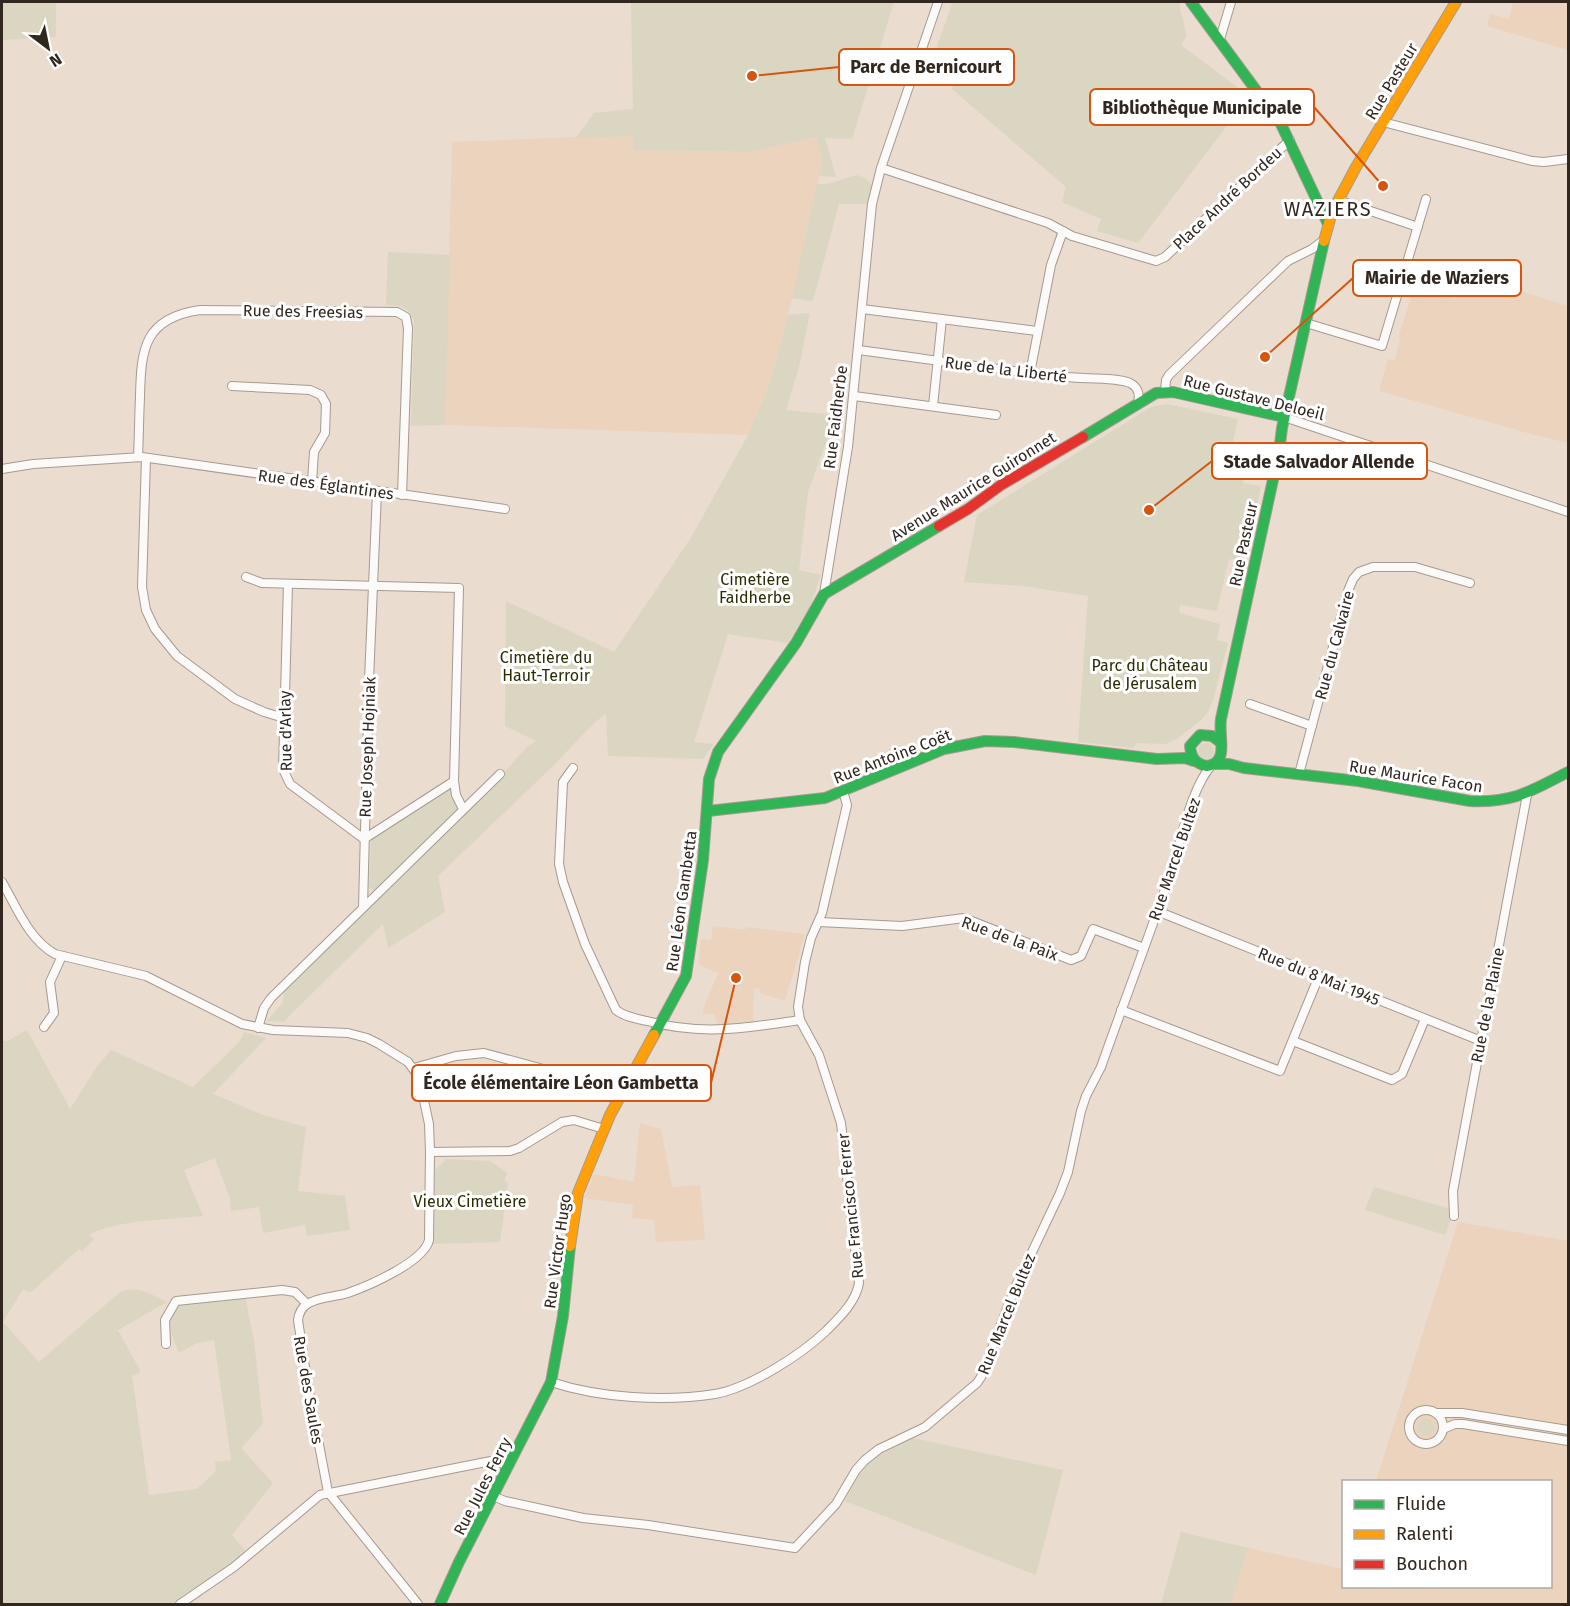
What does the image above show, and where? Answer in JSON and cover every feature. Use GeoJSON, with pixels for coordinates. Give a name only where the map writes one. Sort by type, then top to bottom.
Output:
{"type":"FeatureCollection","features":[{"type":"Feature","properties":{"kind":"street","name":"Rue Faidherbe"},"geometry":{"type":"LineString","coordinates":[[708,812],[709,779],[718,752],[796,644],[824,594],[848,447],[871,212],[881,168],[938,2]]}},
{"type":"Feature","properties":{"kind":"street"},"geometry":{"type":"LineString","coordinates":[[1191,2],[1271,108],[1290,140],[1328,224]]}},
{"type":"Feature","properties":{"kind":"street"},"geometry":{"type":"LineString","coordinates":[[1220,39],[1231,2]]}},
{"type":"Feature","properties":{"kind":"street","name":"Rue Pasteur"},"geometry":{"type":"LineString","coordinates":[[1221,744],[1220,732],[1225,700],[1284,417],[1328,224],[1338,200],[1456,2]]}},
{"type":"Feature","properties":{"kind":"street"},"geometry":{"type":"LineString","coordinates":[[1383,123],[1532,161],[1569,159]]}},
{"type":"Feature","properties":{"kind":"street","name":"Place André Bordeu"},"geometry":{"type":"LineString","coordinates":[[1063,231],[1154,261],[1159,260],[1290,140]]}},
{"type":"Feature","properties":{"kind":"street"},"geometry":{"type":"LineString","coordinates":[[881,168],[1047,223],[1063,231],[1053,257],[1030,373]]}},
{"type":"Feature","properties":{"kind":"street"},"geometry":{"type":"LineString","coordinates":[[1306,323],[1382,346],[1426,199]]}},
{"type":"Feature","properties":{"kind":"street"},"geometry":{"type":"LineString","coordinates":[[1338,200],[1418,227]]}},
{"type":"Feature","properties":{"kind":"street"},"geometry":{"type":"LineString","coordinates":[[1165,392],[1168,376],[1288,261],[1324,240]]}},
{"type":"Feature","properties":{"kind":"street"},"geometry":{"type":"LineString","coordinates":[[862,309],[1037,331]]}},
{"type":"Feature","properties":{"kind":"street","name":"Rue des Freesias"},"geometry":{"type":"LineString","coordinates":[[284,718],[235,699],[177,656],[155,630],[146,610],[142,587],[141,359],[152,334],[168,319],[200,310],[397,312],[403,315],[408,323],[402,495]]}},
{"type":"Feature","properties":{"kind":"street"},"geometry":{"type":"LineString","coordinates":[[933,406],[942,319]]}},
{"type":"Feature","properties":{"kind":"street","name":"Rue de la Liberté"},"geometry":{"type":"LineString","coordinates":[[858,350],[1030,373],[1126,381],[1137,389],[1138,402]]}},
{"type":"Feature","properties":{"kind":"street"},"geometry":{"type":"LineString","coordinates":[[232,386],[310,390],[321,395],[326,404],[325,433],[314,452],[312,482]]}},
{"type":"Feature","properties":{"kind":"street","name":"Rue Gustave Deloeil"},"geometry":{"type":"LineString","coordinates":[[1138,402],[1156,393],[1165,392],[1284,417],[1569,512]]}},
{"type":"Feature","properties":{"kind":"street"},"geometry":{"type":"LineString","coordinates":[[854,396],[996,415]]}},
{"type":"Feature","properties":{"kind":"street","name":"Avenue Maurice Guironnet"},"geometry":{"type":"LineString","coordinates":[[824,594],[968,509],[1001,486],[1138,402]]}},
{"type":"Feature","properties":{"kind":"street","name":"Rue des Églantines"},"geometry":{"type":"LineString","coordinates":[[2,469],[26,464],[142,457],[506,509]]}},
{"type":"Feature","properties":{"kind":"street","name":"Rue Joseph Hojniak"},"geometry":{"type":"LineString","coordinates":[[363,907],[372,586],[377,492]]}},
{"type":"Feature","properties":{"kind":"street","name":"Rue du Calvaire"},"geometry":{"type":"LineString","coordinates":[[1299,774],[1348,591],[1359,572],[1373,567],[1408,566],[1470,583]]}},
{"type":"Feature","properties":{"kind":"street"},"geometry":{"type":"LineString","coordinates":[[246,577],[258,583],[459,588],[454,781],[456,795],[464,809]]}},
{"type":"Feature","properties":{"kind":"street","name":"Rue d'Arlay"},"geometry":{"type":"LineString","coordinates":[[288,584],[283,769],[287,780],[364,839]]}},
{"type":"Feature","properties":{"kind":"street","name":"Rue Pasteur"},"geometry":{"type":"LineString","coordinates":[[1203,734],[1215,724],[1225,700]]}},
{"type":"Feature","properties":{"kind":"street"},"geometry":{"type":"LineString","coordinates":[[1250,704],[1312,726]]}},
{"type":"Feature","properties":{"kind":"street"},"geometry":{"type":"LineString","coordinates":[[1203,734],[1213,735],[1221,744],[1221,756],[1214,764],[1205,766],[1196,763],[1190,754],[1190,746],[1196,737],[1203,734]]}},
{"type":"Feature","properties":{"kind":"street","name":"Rue Antoine Coët"},"geometry":{"type":"LineString","coordinates":[[708,812],[819,799],[944,749],[985,741],[1014,742],[1157,759],[1185,758],[1196,763]]}},
{"type":"Feature","properties":{"kind":"street","name":"Rue Maurice Facon"},"geometry":{"type":"LineString","coordinates":[[1221,744],[1236,760],[1254,769]]}},
{"type":"Feature","properties":{"kind":"street","name":"Rue Marcel Bultez"},"geometry":{"type":"LineString","coordinates":[[1196,763],[1199,773],[1197,789]]}},
{"type":"Feature","properties":{"kind":"street","name":"Rue Maurice Facon"},"geometry":{"type":"LineString","coordinates":[[1214,764],[1382,784],[1480,802],[1506,801],[1527,795],[1569,772]]}},
{"type":"Feature","properties":{"kind":"street","name":"Rue Marcel Bultez"},"geometry":{"type":"LineString","coordinates":[[493,1496],[505,1501],[583,1518],[725,1536],[795,1548],[836,1504],[856,1470],[865,1460],[879,1449],[925,1427],[979,1380],[1015,1288],[1046,1218],[1060,1193],[1068,1172],[1086,1096],[1101,1067],[1157,911],[1197,789],[1204,774],[1214,764]]}},
{"type":"Feature","properties":{"kind":"street"},"geometry":{"type":"LineString","coordinates":[[573,768],[563,783],[559,864],[585,944],[619,1013],[661,1025],[708,1031],[800,1020]]}},
{"type":"Feature","properties":{"kind":"street"},"geometry":{"type":"LineString","coordinates":[[258,1028],[264,1008],[272,998],[500,774]]}},
{"type":"Feature","properties":{"kind":"street"},"geometry":{"type":"LineString","coordinates":[[364,839],[454,781]]}},
{"type":"Feature","properties":{"kind":"street","name":"Rue Francisco Ferrer"},"geometry":{"type":"LineString","coordinates":[[551,1382],[567,1387],[631,1396],[689,1396],[720,1392],[767,1373],[801,1352],[829,1328],[855,1296],[859,1283],[841,1124],[816,1049],[800,1020],[798,1007],[800,982],[811,938],[819,922],[847,805],[843,791]]}},
{"type":"Feature","properties":{"kind":"street","name":"Rue de la Plaine"},"geometry":{"type":"LineString","coordinates":[[1454,1216],[1453,1191],[1527,795]]}},
{"type":"Feature","properties":{"kind":"street","name":"Rue Léon Gambetta"},"geometry":{"type":"LineString","coordinates":[[604,1128],[679,992],[688,969],[708,812]]}},
{"type":"Feature","properties":{"kind":"street"},"geometry":{"type":"LineString","coordinates":[[2,882],[39,943],[49,950],[62,956],[146,976],[229,1019],[258,1028],[342,1032],[361,1036],[404,1059],[414,1068],[419,1077],[428,1118],[430,1152],[429,1240],[426,1248],[381,1279],[348,1293],[307,1304],[297,1293],[290,1290],[176,1300],[165,1320],[166,1344]]}},
{"type":"Feature","properties":{"kind":"street","name":"Rue du 8 Mai 1945"},"geometry":{"type":"LineString","coordinates":[[1157,911],[1481,1041]]}},
{"type":"Feature","properties":{"kind":"street","name":"Rue de la Paix"},"geometry":{"type":"LineString","coordinates":[[819,922],[902,926],[964,918],[1071,960],[1081,956],[1093,929],[1144,948]]}},
{"type":"Feature","properties":{"kind":"street"},"geometry":{"type":"LineString","coordinates":[[44,1027],[54,1013],[50,982],[62,956]]}},
{"type":"Feature","properties":{"kind":"street"},"geometry":{"type":"LineString","coordinates":[[1121,1010],[1280,1071],[1319,976]]}},
{"type":"Feature","properties":{"kind":"street"},"geometry":{"type":"LineString","coordinates":[[1293,1041],[1392,1080],[1402,1074],[1425,1019]]}},
{"type":"Feature","properties":{"kind":"street"},"geometry":{"type":"LineString","coordinates":[[414,1068],[456,1056],[483,1053],[584,1080]]}},
{"type":"Feature","properties":{"kind":"street"},"geometry":{"type":"LineString","coordinates":[[430,1152],[510,1151],[562,1122],[570,1120],[604,1128]]}},
{"type":"Feature","properties":{"kind":"street","name":"Rue Victor Hugo"},"geometry":{"type":"LineString","coordinates":[[551,1382],[563,1316],[574,1206],[604,1128]]}},
{"type":"Feature","properties":{"kind":"street","name":"Rue des Saules"},"geometry":{"type":"LineString","coordinates":[[307,1304],[299,1313],[298,1320],[328,1492]]}},
{"type":"Feature","properties":{"kind":"street","name":"Rue Jules Ferry"},"geometry":{"type":"LineString","coordinates":[[440,1605],[448,1584],[551,1382]]}},
{"type":"Feature","properties":{"kind":"street"},"geometry":{"type":"LineString","coordinates":[[1436,1413],[1442,1420],[1443,1429],[1440,1438],[1429,1444],[1419,1443],[1410,1434],[1410,1423],[1415,1414],[1424,1410],[1436,1413],[1462,1413],[1569,1431]]}},
{"type":"Feature","properties":{"kind":"street"},"geometry":{"type":"LineString","coordinates":[[1443,1429],[1459,1424],[1569,1441]]}},
{"type":"Feature","properties":{"kind":"street"},"geometry":{"type":"LineString","coordinates":[[180,1605],[234,1567],[316,1498],[328,1492],[491,1461],[509,1465]]}},
{"type":"Feature","properties":{"kind":"street"},"geometry":{"type":"LineString","coordinates":[[328,1492],[418,1605]]}},
{"type":"Feature","properties":{"kind":"shaded area"},"geometry":{"type":"Polygon","coordinates":[[[1513,2],[1568,2],[1568,50],[1487,26],[1490,14],[1509,19],[1513,2]]]}},
{"type":"Feature","properties":{"kind":"shaded area"},"geometry":{"type":"Polygon","coordinates":[[[633,135],[634,150],[751,152],[817,137],[823,159],[791,303],[770,383],[748,435],[445,425],[452,142],[633,135]]]}},
{"type":"Feature","properties":{"kind":"shaded area"},"geometry":{"type":"Polygon","coordinates":[[[1463,273],[1568,306],[1568,443],[1379,391],[1388,359],[1394,360],[1396,356],[1400,339],[1398,338],[1415,286],[1455,299],[1463,273]]]}},
{"type":"Feature","properties":{"kind":"shaded area"},"geometry":{"type":"Polygon","coordinates":[[[713,926],[745,930],[746,927],[805,934],[785,1001],[760,993],[761,989],[754,988],[753,1024],[719,1027],[714,1014],[703,1014],[718,973],[698,964],[701,939],[711,940],[713,926]]]}},
{"type":"Feature","properties":{"kind":"shaded area"},"geometry":{"type":"Polygon","coordinates":[[[640,1123],[661,1129],[672,1187],[700,1185],[705,1240],[656,1242],[654,1220],[632,1218],[633,1205],[584,1198],[594,1174],[634,1182],[640,1123]]]}},
{"type":"Feature","properties":{"kind":"shaded area"},"geometry":{"type":"Polygon","coordinates":[[[1458,1222],[1568,1241],[1568,1604],[1231,1604],[1248,1548],[1342,1569],[1342,1588],[1552,1588],[1552,1480],[1376,1480],[1458,1222]]]}},
{"type":"Feature","properties":{"kind":"green space"},"geometry":{"type":"Polygon","coordinates":[[[2,2],[56,2],[56,37],[2,40],[2,2]]]}},
{"type":"Feature","properties":{"kind":"green space"},"geometry":{"type":"Polygon","coordinates":[[[631,2],[894,2],[852,139],[825,138],[836,177],[819,176],[823,159],[816,137],[751,152],[633,150],[633,136],[576,138],[594,113],[633,109],[631,2]]]}},
{"type":"Feature","properties":{"kind":"green space"},"geometry":{"type":"Polygon","coordinates":[[[953,2],[1179,2],[1181,4],[1179,6],[1187,35],[1181,45],[1241,90],[1226,127],[1138,243],[1097,231],[1101,219],[1062,202],[1066,187],[952,89],[956,79],[929,68],[953,2]]]}},
{"type":"Feature","properties":{"kind":"green space"},"geometry":{"type":"Polygon","coordinates":[[[857,175],[865,178],[872,185],[867,204],[839,204],[813,301],[792,298],[817,184],[827,184],[857,175]]]}},
{"type":"Feature","properties":{"kind":"green space"},"geometry":{"type":"Polygon","coordinates":[[[388,252],[450,255],[445,425],[411,426],[414,321],[410,312],[404,308],[386,305],[388,252]]]}},
{"type":"Feature","properties":{"kind":"green space"},"geometry":{"type":"Polygon","coordinates":[[[810,313],[799,367],[786,410],[836,415],[808,492],[799,570],[821,575],[810,607],[788,643],[728,634],[694,742],[714,744],[703,759],[608,756],[606,714],[594,723],[554,765],[438,876],[445,912],[388,948],[383,924],[283,1022],[267,1021],[283,1002],[284,991],[480,799],[528,746],[536,741],[505,726],[506,601],[614,652],[692,536],[748,435],[770,383],[788,315],[810,313]]]}},
{"type":"Feature","properties":{"kind":"green space","name":"Parc du Château de Jérusalem"},"geometry":{"type":"Polygon","coordinates":[[[1167,404],[1238,419],[1231,451],[1249,455],[1243,483],[1261,486],[1244,562],[1229,559],[1217,611],[1180,605],[1179,613],[1220,624],[1217,640],[1228,643],[1213,700],[1208,712],[1200,721],[1166,744],[1137,743],[1133,748],[1078,742],[1088,596],[1022,586],[964,582],[977,515],[1151,407],[1167,404]]]}},
{"type":"Feature","properties":{"kind":"green space"},"geometry":{"type":"Polygon","coordinates":[[[1206,743],[1214,751],[1206,759],[1198,751],[1206,743]]]}},
{"type":"Feature","properties":{"kind":"green space"},"geometry":{"type":"Polygon","coordinates":[[[451,787],[459,808],[375,891],[369,888],[371,839],[451,787]]]}},
{"type":"Feature","properties":{"kind":"green space"},"geometry":{"type":"Polygon","coordinates":[[[27,1030],[70,1109],[98,1065],[111,1050],[193,1087],[239,1042],[244,1032],[266,1038],[213,1094],[263,1115],[306,1127],[298,1191],[345,1196],[350,1230],[307,1236],[305,1225],[263,1233],[259,1207],[231,1211],[230,1199],[215,1158],[184,1170],[203,1216],[128,1223],[89,1235],[94,1239],[82,1252],[79,1249],[30,1293],[23,1289],[3,1322],[39,1362],[120,1292],[139,1290],[167,1302],[118,1330],[140,1370],[140,1373],[132,1376],[149,1495],[197,1489],[216,1471],[215,1462],[231,1460],[214,1340],[197,1343],[179,1353],[171,1333],[170,1323],[179,1304],[245,1296],[254,1340],[263,1424],[241,1448],[273,1483],[232,1535],[245,1550],[238,1560],[173,1604],[2,1604],[2,1041],[7,1041],[27,1030]]]}},
{"type":"Feature","properties":{"kind":"green space","name":"Vieux Cimetière"},"geometry":{"type":"Polygon","coordinates":[[[446,1159],[490,1161],[507,1173],[504,1181],[508,1183],[500,1242],[433,1244],[435,1170],[446,1159]]]}},
{"type":"Feature","properties":{"kind":"green space"},"geometry":{"type":"Polygon","coordinates":[[[1374,1187],[1451,1209],[1452,1216],[1445,1235],[1365,1210],[1374,1187]]]}},
{"type":"Feature","properties":{"kind":"green space"},"geometry":{"type":"Polygon","coordinates":[[[1423,1419],[1429,1419],[1434,1427],[1432,1433],[1423,1435],[1418,1430],[1418,1424],[1423,1419]]]}},
{"type":"Feature","properties":{"kind":"green space"},"geometry":{"type":"Polygon","coordinates":[[[913,1438],[1063,1470],[1036,1575],[845,1501],[861,1471],[874,1458],[913,1438]]]}},
{"type":"Feature","properties":{"kind":"green space"},"geometry":{"type":"Polygon","coordinates":[[[1181,1532],[1248,1548],[1231,1604],[1161,1604],[1181,1532]]]}},
{"type":"Feature","properties":{"kind":"traffic: fast"},"geometry":{"type":"LineString","coordinates":[[1191,2],[1281,124],[1328,224]]}},
{"type":"Feature","properties":{"kind":"traffic: fast"},"geometry":{"type":"LineString","coordinates":[[1220,742],[1212,736],[1200,735],[1190,746],[1191,753],[1199,764],[1207,766],[1214,764],[1221,754],[1221,719],[1324,241]]}},
{"type":"Feature","properties":{"kind":"traffic: fast"},"geometry":{"type":"LineString","coordinates":[[1083,437],[1156,393],[1173,392],[1284,417]]}},
{"type":"Feature","properties":{"kind":"traffic: fast"},"geometry":{"type":"LineString","coordinates":[[654,1035],[686,976],[703,860],[709,779],[718,752],[796,643],[824,594],[939,526]]}},
{"type":"Feature","properties":{"kind":"traffic: fast"},"geometry":{"type":"LineString","coordinates":[[708,811],[825,798],[944,749],[985,741],[1014,742],[1157,759],[1185,758],[1194,761]]}},
{"type":"Feature","properties":{"kind":"traffic: fast"},"geometry":{"type":"LineString","coordinates":[[1215,764],[1358,781],[1470,801],[1511,798],[1568,772]]}},
{"type":"Feature","properties":{"kind":"traffic: fast"},"geometry":{"type":"LineString","coordinates":[[440,1604],[551,1382],[563,1316],[570,1246]]}},
{"type":"Feature","properties":{"kind":"traffic: slow"},"geometry":{"type":"LineString","coordinates":[[1324,241],[1332,212],[1356,167],[1456,2]]}},
{"type":"Feature","properties":{"kind":"traffic: slow"},"geometry":{"type":"LineString","coordinates":[[570,1246],[578,1193],[610,1115],[654,1035]]}},
{"type":"Feature","properties":{"kind":"traffic: jam"},"geometry":{"type":"LineString","coordinates":[[939,526],[968,509],[1001,485],[1083,437]]}},
{"type":"Feature","properties":{"kind":"place","name":"Parc de Bernicourt"},"geometry":{"type":"Point","coordinates":[752,76]}},
{"type":"Feature","properties":{"kind":"place","name":"Bibliothèque Municipale"},"geometry":{"type":"Point","coordinates":[1383,186]}},
{"type":"Feature","properties":{"kind":"place","name":"Mairie de Waziers"},"geometry":{"type":"Point","coordinates":[1265,357]}},
{"type":"Feature","properties":{"kind":"place","name":"Stade Salvador Allende"},"geometry":{"type":"Point","coordinates":[1149,510]}},
{"type":"Feature","properties":{"kind":"place","name":"École élémentaire Léon Gambetta"},"geometry":{"type":"Point","coordinates":[736,978]}},
{"type":"Feature","properties":{"kind":"district","name":"WAZIERS"},"geometry":{"type":"Point","coordinates":[1328,209]}},
{"type":"Feature","properties":{"kind":"park label","name":"Cimetière Faidherbe"},"geometry":{"type":"Point","coordinates":[755,588]}},
{"type":"Feature","properties":{"kind":"park label","name":"Cimetière du Haut-Terroir"},"geometry":{"type":"Point","coordinates":[546,666]}}]}
